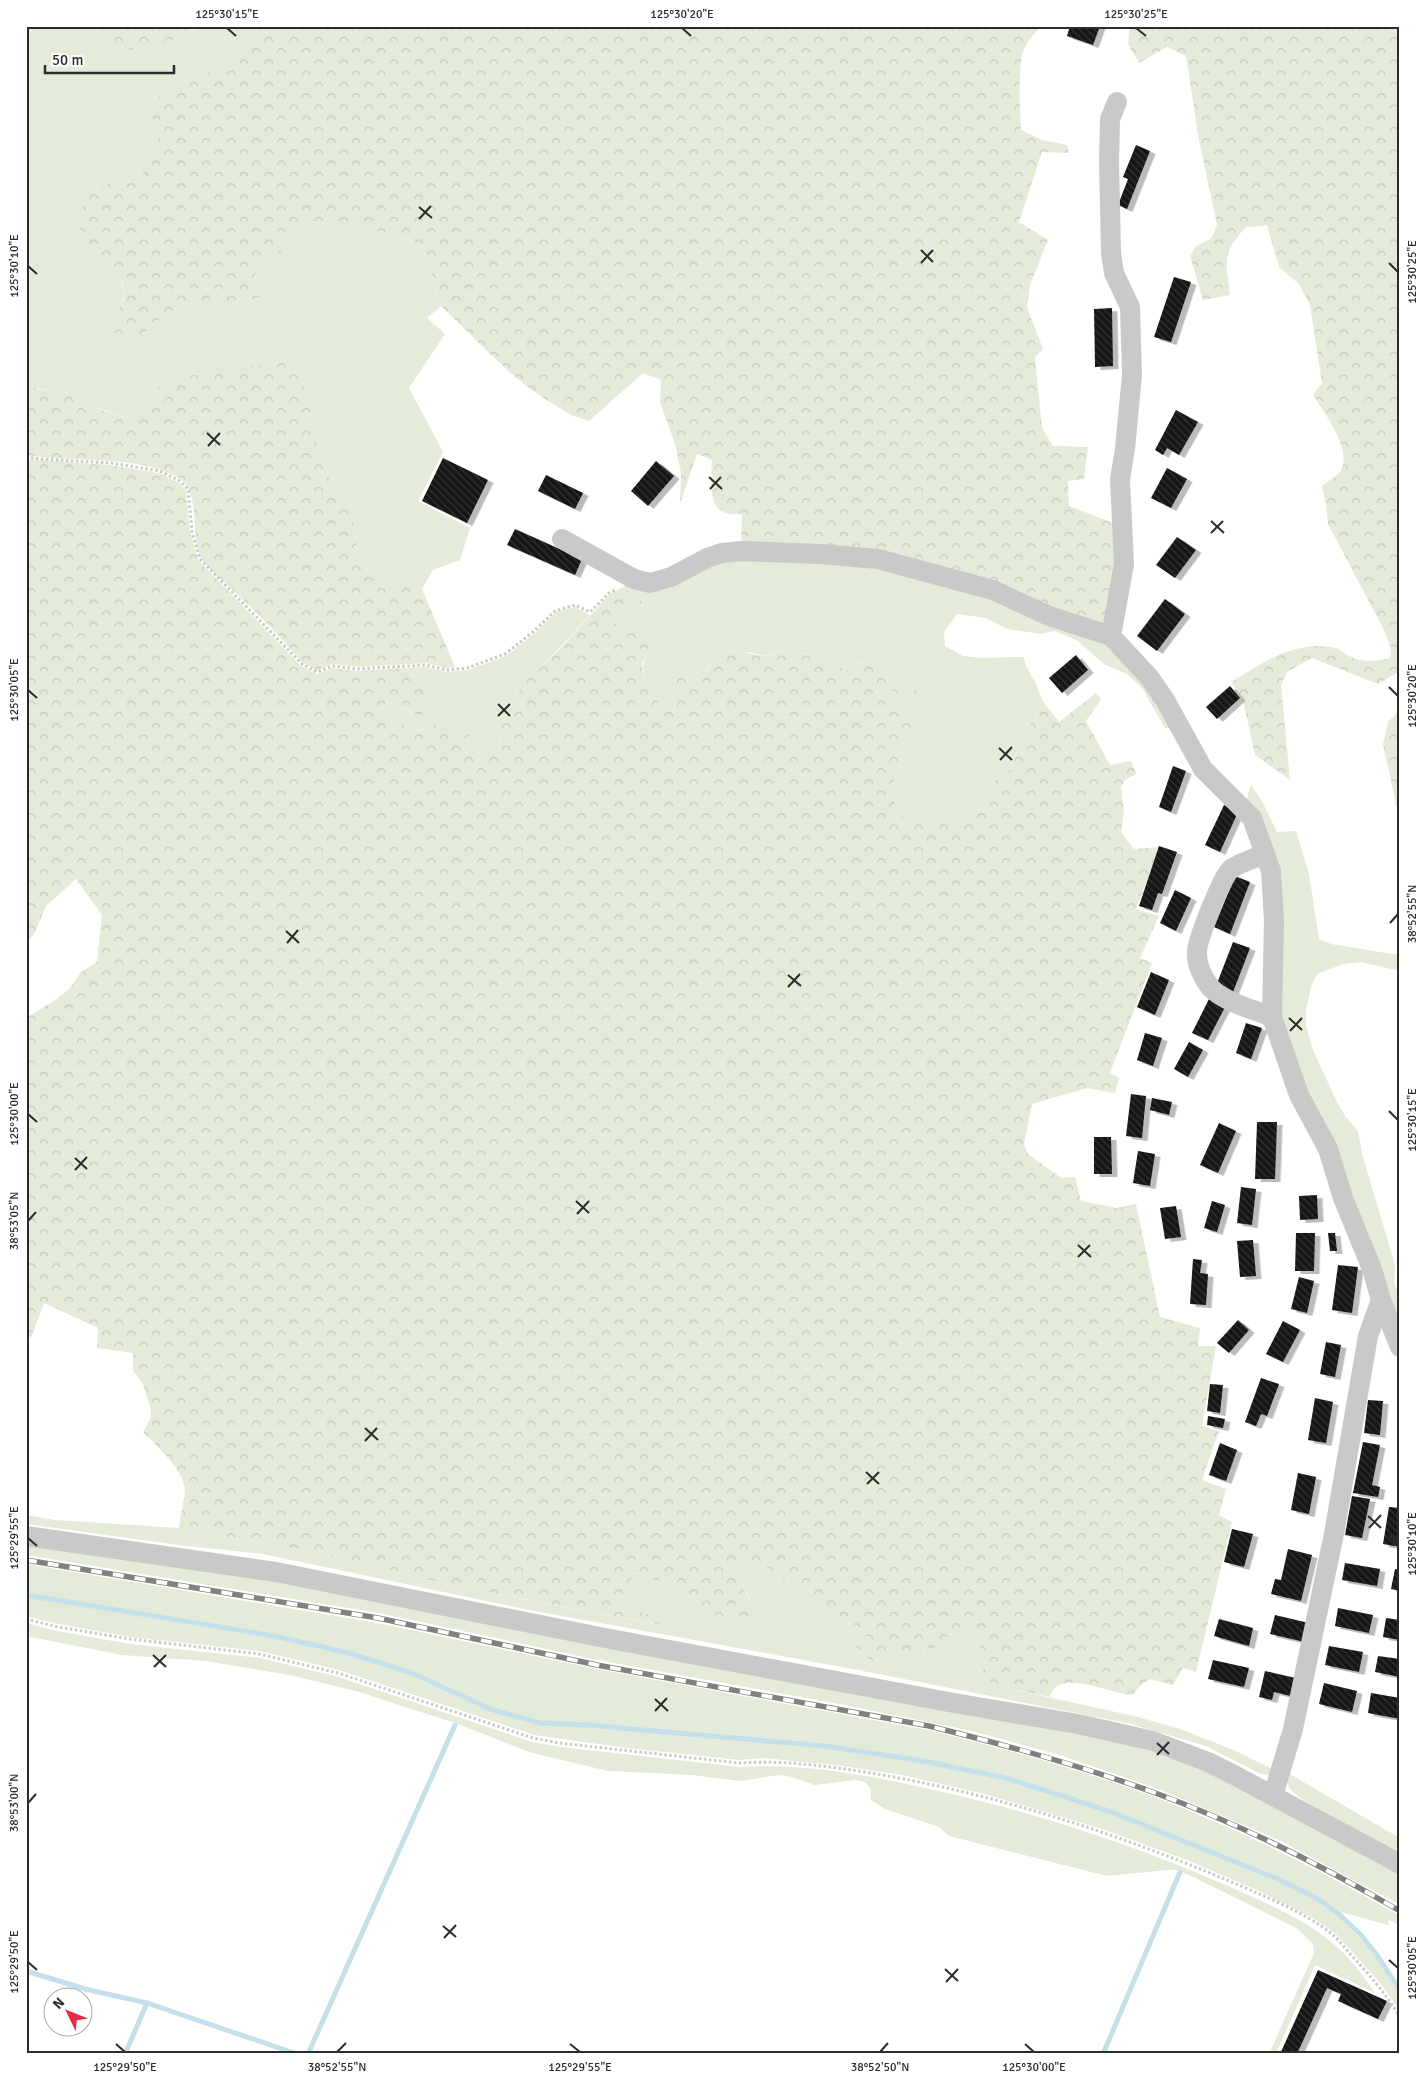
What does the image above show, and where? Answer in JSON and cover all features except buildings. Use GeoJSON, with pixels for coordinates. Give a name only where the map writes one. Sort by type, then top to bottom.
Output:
{"type":"FeatureCollection","features":[{"type":"Feature","properties":{"kind":"street"},"geometry":{"type":"LineString","coordinates":[[1111,636],[1124,564],[1120,479],[1125,449],[1132,375],[1130,307],[1114,273],[1111,253],[1110,119],[1117,102]]}},
{"type":"Feature","properties":{"kind":"street"},"geometry":{"type":"LineString","coordinates":[[562,539],[634,579],[650,583],[660,581],[707,558],[722,553],[741,551],[820,554],[878,559],[1006,594],[1049,616],[1111,636],[1149,677],[1165,700],[1203,769],[1252,818],[1271,871],[1272,1017],[1299,1095],[1328,1149],[1342,1198],[1372,1269],[1381,1300],[1400,1347]]}},
{"type":"Feature","properties":{"kind":"street"},"geometry":{"type":"LineString","coordinates":[[1265,854],[1230,869],[1211,909],[1196,953],[1203,977],[1212,989],[1233,1002],[1272,1017]]}},
{"type":"Feature","properties":{"kind":"street"},"geometry":{"type":"LineString","coordinates":[[1274,1796],[1293,1729],[1334,1534],[1368,1336],[1381,1300]]}},
{"type":"Feature","properties":{"kind":"street"},"geometry":{"type":"LineString","coordinates":[[26,1536],[276,1572],[605,1638],[954,1703],[1078,1724],[1153,1741],[1208,1762],[1400,1864]]}},
{"type":"Feature","properties":{"kind":"path"},"geometry":{"type":"LineString","coordinates":[[26,457],[111,463],[160,471],[180,481],[188,489],[192,532],[200,559],[302,664],[317,672],[333,666],[357,669],[426,665],[446,670],[467,668],[505,654],[533,632],[555,610],[575,605],[590,612],[609,593],[634,579]]}},
{"type":"Feature","properties":{"kind":"path"},"geometry":{"type":"LineString","coordinates":[[26,1619],[58,1627],[130,1639],[259,1654],[338,1673],[533,1738],[559,1743],[739,1763],[764,1762],[834,1768],[902,1778],[987,1798],[1102,1832],[1186,1863],[1258,1893],[1311,1921],[1333,1935],[1379,1986],[1400,2017]]}},
{"type":"Feature","properties":{"kind":"green space"},"geometry":{"type":"Polygon","coordinates":[[[26,26],[91,26],[96,35],[193,30],[198,26],[257,26],[246,44],[218,68],[187,81],[147,102],[157,132],[159,149],[139,178],[111,182],[88,250],[118,277],[123,291],[122,302],[110,327],[143,334],[155,322],[179,306],[192,302],[214,306],[232,301],[263,298],[254,280],[258,266],[281,251],[295,235],[314,222],[333,225],[355,225],[414,241],[424,252],[441,306],[427,318],[445,334],[409,388],[443,452],[418,501],[470,528],[460,560],[433,570],[422,589],[382,579],[367,571],[357,548],[352,508],[328,476],[320,460],[303,382],[214,373],[169,379],[153,393],[151,414],[128,418],[42,389],[26,386],[26,26]]]}},
{"type":"Feature","properties":{"kind":"green space"},"geometry":{"type":"Polygon","coordinates":[[[91,26],[198,26],[159,47],[127,50],[96,35],[91,26]]]}},
{"type":"Feature","properties":{"kind":"green space"},"geometry":{"type":"Polygon","coordinates":[[[257,26],[1041,26],[1032,36],[1022,55],[1020,82],[1021,130],[1042,140],[1067,145],[1069,153],[1042,152],[1019,222],[1048,240],[1030,285],[1027,307],[1043,349],[1035,357],[1042,428],[1053,446],[1088,447],[1084,479],[1068,481],[1069,506],[1116,524],[1115,583],[1103,630],[1008,590],[741,547],[742,514],[726,513],[715,504],[711,482],[712,460],[697,454],[680,504],[681,473],[675,444],[660,402],[661,380],[643,373],[589,421],[571,415],[521,382],[441,306],[424,252],[414,241],[355,225],[333,225],[314,222],[295,235],[282,251],[258,266],[254,280],[264,298],[232,301],[214,306],[192,302],[179,306],[155,322],[143,334],[122,343],[110,327],[124,298],[123,285],[109,267],[88,250],[76,220],[88,195],[111,182],[139,178],[159,149],[157,132],[147,102],[187,81],[218,68],[246,44],[257,26]]]}},
{"type":"Feature","properties":{"kind":"green space"},"geometry":{"type":"Polygon","coordinates":[[[1130,26],[1400,26],[1400,671],[1378,684],[1312,658],[1287,672],[1281,685],[1290,780],[1255,755],[1243,700],[1231,682],[1280,654],[1307,647],[1335,648],[1359,660],[1369,661],[1390,658],[1391,648],[1383,628],[1328,524],[1322,486],[1340,472],[1343,463],[1343,453],[1336,432],[1313,395],[1322,383],[1310,305],[1299,284],[1279,267],[1267,225],[1246,227],[1232,244],[1227,258],[1230,295],[1203,300],[1190,256],[1196,246],[1211,239],[1217,225],[1199,140],[1186,56],[1167,47],[1139,63],[1128,44],[1130,26]]]}},
{"type":"Feature","properties":{"kind":"green space"},"geometry":{"type":"Polygon","coordinates":[[[289,361],[303,382],[320,460],[328,476],[352,508],[357,548],[367,571],[382,579],[422,589],[455,667],[446,668],[427,663],[357,667],[333,664],[317,670],[303,663],[258,614],[204,563],[197,544],[190,492],[186,484],[179,478],[163,470],[125,462],[26,455],[26,386],[71,396],[102,410],[128,418],[151,413],[153,393],[169,379],[289,361]]]}},
{"type":"Feature","properties":{"kind":"green space"},"geometry":{"type":"Polygon","coordinates":[[[26,459],[110,465],[159,473],[178,482],[186,490],[190,532],[198,560],[301,666],[317,674],[333,668],[357,671],[406,668],[426,689],[429,714],[413,715],[400,706],[386,702],[383,708],[387,717],[418,731],[429,728],[443,719],[448,727],[450,739],[457,740],[467,733],[473,740],[472,750],[489,756],[500,748],[499,729],[521,686],[531,673],[552,657],[610,594],[623,587],[645,604],[636,610],[624,608],[617,610],[615,622],[624,633],[634,626],[638,629],[639,641],[649,647],[642,664],[644,677],[659,704],[673,713],[673,687],[675,682],[683,675],[705,672],[717,656],[724,651],[730,650],[758,656],[784,651],[794,652],[850,671],[857,664],[868,664],[895,676],[926,698],[920,703],[925,709],[889,688],[877,690],[879,698],[915,719],[913,728],[903,743],[901,760],[893,788],[894,800],[908,823],[944,822],[979,813],[987,791],[997,777],[1009,770],[1026,730],[1045,704],[1059,722],[1096,693],[1101,699],[1086,721],[1110,765],[1131,761],[1136,774],[1125,780],[1121,787],[1124,813],[1121,832],[1134,849],[1160,847],[1136,909],[1159,916],[1140,958],[1152,963],[1110,1073],[1119,1078],[1115,1093],[1087,1088],[1032,1104],[1024,1144],[1028,1154],[1061,1178],[1075,1177],[1081,1201],[1117,1208],[1136,1204],[1160,1317],[1200,1328],[1198,1346],[1216,1346],[1202,1426],[1219,1431],[1202,1480],[1226,1489],[1219,1515],[1232,1522],[1196,1672],[1183,1668],[1173,1685],[1149,1679],[1133,1695],[1085,1684],[1067,1683],[1056,1687],[1050,1697],[1006,1688],[975,1677],[976,1674],[986,1667],[977,1637],[967,1627],[958,1628],[934,1648],[886,1656],[871,1661],[854,1645],[867,1637],[856,1626],[800,1592],[766,1567],[744,1561],[737,1571],[755,1613],[746,1627],[706,1612],[686,1592],[671,1583],[654,1580],[640,1572],[631,1574],[631,1587],[623,1594],[620,1605],[660,1619],[666,1626],[453,1586],[337,1557],[179,1528],[185,1493],[183,1481],[168,1458],[143,1432],[151,1418],[151,1410],[143,1384],[133,1371],[133,1353],[97,1348],[98,1328],[44,1303],[31,1338],[26,1334],[26,1018],[57,999],[70,988],[81,972],[97,962],[102,915],[76,879],[46,906],[34,934],[26,945],[26,459]]]}},
{"type":"Feature","properties":{"kind":"green space"},"geometry":{"type":"Polygon","coordinates":[[[752,559],[876,565],[950,582],[1098,640],[1112,648],[1132,666],[1171,728],[1165,728],[1142,688],[1127,674],[1104,664],[1078,641],[1055,631],[1041,634],[1007,629],[986,618],[957,614],[944,632],[945,646],[963,656],[982,658],[1023,657],[1045,704],[1026,730],[1009,770],[997,777],[987,791],[979,813],[944,822],[908,823],[894,800],[893,788],[901,760],[903,743],[913,728],[915,719],[879,698],[877,690],[889,688],[924,708],[919,703],[926,698],[883,670],[865,663],[858,663],[850,671],[825,664],[804,654],[785,651],[764,656],[748,652],[712,661],[705,672],[683,675],[679,678],[673,687],[673,713],[660,705],[651,693],[645,681],[643,667],[646,655],[614,622],[616,610],[624,608],[636,610],[645,604],[623,587],[632,583],[702,566],[752,559]]]}},
{"type":"Feature","properties":{"kind":"green space"},"geometry":{"type":"Polygon","coordinates":[[[575,607],[590,615],[521,686],[499,729],[500,748],[489,756],[472,750],[457,740],[450,739],[448,727],[429,728],[418,731],[387,717],[383,708],[386,702],[400,706],[413,715],[426,706],[427,700],[424,689],[406,668],[426,667],[446,672],[468,670],[506,656],[535,633],[556,612],[575,607]]]}},
{"type":"Feature","properties":{"kind":"green space"},"geometry":{"type":"Polygon","coordinates":[[[1400,710],[1400,822],[1383,744],[1388,722],[1400,710]]]}},
{"type":"Feature","properties":{"kind":"green space"},"geometry":{"type":"Polygon","coordinates":[[[1251,785],[1263,803],[1277,832],[1296,831],[1309,874],[1319,939],[1328,943],[1400,955],[1400,971],[1361,962],[1343,964],[1317,974],[1311,987],[1306,1010],[1306,1026],[1313,1050],[1336,1100],[1345,1116],[1358,1131],[1363,1157],[1395,1265],[1394,1283],[1400,1295],[1400,1335],[1283,1039],[1278,920],[1245,804],[1251,785]]]}},
{"type":"Feature","properties":{"kind":"green space"},"geometry":{"type":"Polygon","coordinates":[[[26,1515],[55,1520],[179,1528],[337,1557],[453,1586],[665,1626],[620,1605],[623,1594],[631,1587],[631,1574],[640,1572],[654,1580],[671,1583],[686,1592],[696,1602],[751,1602],[737,1571],[744,1561],[766,1567],[800,1592],[856,1626],[867,1637],[854,1645],[871,1661],[886,1656],[934,1648],[958,1628],[967,1627],[977,1637],[986,1667],[976,1674],[1006,1688],[1134,1716],[1180,1729],[1236,1751],[1276,1771],[1270,1775],[1261,1774],[1206,1746],[1127,1723],[858,1670],[529,1610],[263,1554],[187,1546],[26,1524],[26,1515]]]}},
{"type":"Feature","properties":{"kind":"green space"},"geometry":{"type":"Polygon","coordinates":[[[26,1541],[203,1567],[1077,1729],[1180,1756],[1400,1870],[1400,1905],[1279,1840],[1161,1790],[1060,1755],[972,1731],[844,1705],[598,1660],[379,1613],[26,1555],[26,1541]]]}},
{"type":"Feature","properties":{"kind":"green space"},"geometry":{"type":"Polygon","coordinates":[[[26,1564],[377,1623],[597,1669],[928,1730],[986,1745],[1101,1778],[1188,1810],[1281,1852],[1371,1899],[1400,1916],[1400,1926],[1389,1920],[1388,1925],[1341,1912],[1316,1895],[1279,1878],[1109,1809],[1007,1776],[930,1760],[825,1744],[587,1723],[542,1721],[494,1708],[413,1671],[345,1651],[274,1634],[26,1593],[26,1564]]]}},
{"type":"Feature","properties":{"kind":"green space"},"geometry":{"type":"Polygon","coordinates":[[[26,1597],[274,1638],[344,1654],[411,1675],[493,1712],[541,1725],[587,1727],[825,1748],[929,1764],[1006,1780],[1108,1812],[1314,1898],[1338,1915],[1376,1956],[1400,1994],[1400,2011],[1381,1984],[1335,1933],[1313,1918],[1259,1891],[1187,1860],[1102,1829],[988,1795],[903,1775],[835,1765],[764,1758],[739,1760],[627,1748],[534,1735],[339,1670],[259,1651],[130,1637],[58,1624],[26,1616],[26,1597]]]}},
{"type":"Feature","properties":{"kind":"green space"},"geometry":{"type":"Polygon","coordinates":[[[26,1623],[57,1631],[130,1644],[260,1658],[339,1677],[532,1742],[561,1747],[740,1767],[790,1767],[840,1772],[914,1785],[1012,1809],[1085,1831],[1157,1857],[1228,1886],[1282,1911],[1308,1925],[1338,1947],[1366,1979],[1375,1993],[1315,1965],[1276,2054],[1269,2054],[1314,1953],[1313,1944],[1298,1929],[1185,1873],[1168,1870],[1107,1876],[949,1836],[939,1827],[885,1809],[871,1800],[871,1789],[865,1782],[855,1780],[815,1785],[792,1777],[779,1775],[740,1781],[692,1775],[608,1771],[529,1752],[458,1724],[356,1691],[289,1675],[206,1661],[122,1655],[26,1636],[26,1623]]]}},
{"type":"Feature","properties":{"kind":"green space"},"geometry":{"type":"Polygon","coordinates":[[[1286,1772],[1400,1838],[1400,1855],[1336,1820],[1299,1797],[1289,1788],[1286,1772]]]}},
{"type":"Feature","properties":{"kind":"waterway"},"geometry":{"type":"LineString","coordinates":[[26,1595],[274,1636],[345,1652],[412,1673],[493,1710],[541,1723],[587,1725],[825,1746],[929,1762],[1006,1778],[1109,1811],[1278,1879],[1315,1897],[1339,1914],[1360,1934],[1377,1955],[1400,1990]]}},
{"type":"Feature","properties":{"kind":"waterway"},"geometry":{"type":"LineString","coordinates":[[308,2054],[455,1725]]}},
{"type":"Feature","properties":{"kind":"waterway"},"geometry":{"type":"LineString","coordinates":[[1103,2054],[1180,1872]]}},
{"type":"Feature","properties":{"kind":"waterway"},"geometry":{"type":"LineString","coordinates":[[26,1971],[85,1989],[147,2003],[297,2054]]}},
{"type":"Feature","properties":{"kind":"waterway"},"geometry":{"type":"LineString","coordinates":[[125,2054],[147,2003]]}},
{"type":"Feature","properties":{"kind":"railway"},"geometry":{"type":"LineString","coordinates":[[26,1560],[378,1618],[597,1665],[929,1726],[958,1733],[1073,1765],[1189,1806],[1282,1847],[1400,1911]]}}]}
